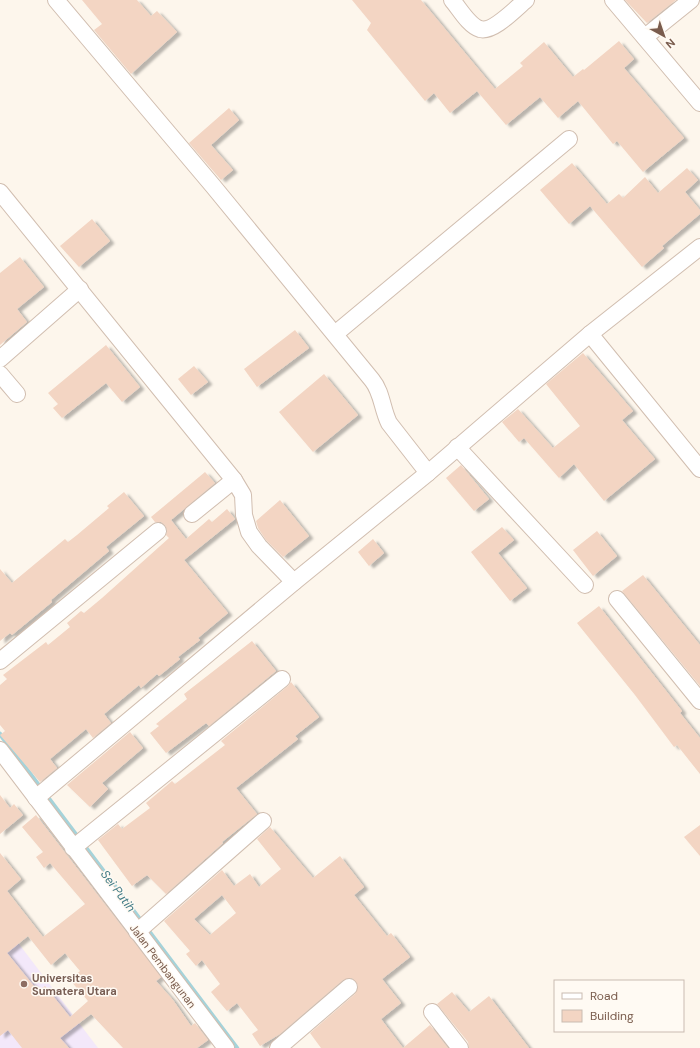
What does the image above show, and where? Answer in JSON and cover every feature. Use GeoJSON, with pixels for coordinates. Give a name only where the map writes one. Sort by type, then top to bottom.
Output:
{"type":"FeatureCollection","features":[{"type":"Feature","properties":{"kind":"street"},"geometry":{"type":"LineString","coordinates":[[56,0],[376,385],[384,413],[389,423],[428,473]]}},
{"type":"Feature","properties":{"kind":"street"},"geometry":{"type":"LineString","coordinates":[[452,0],[476,27],[486,30],[495,26],[526,0]]}},
{"type":"Feature","properties":{"kind":"street"},"geometry":{"type":"LineString","coordinates":[[614,0],[700,103]]}},
{"type":"Feature","properties":{"kind":"street"},"geometry":{"type":"LineString","coordinates":[[645,37],[692,0]]}},
{"type":"Feature","properties":{"kind":"street"},"geometry":{"type":"LineString","coordinates":[[335,334],[569,139]]}},
{"type":"Feature","properties":{"kind":"street"},"geometry":{"type":"LineString","coordinates":[[0,192],[234,480],[243,495],[244,515],[249,532],[259,546],[294,582]]}},
{"type":"Feature","properties":{"kind":"street"},"geometry":{"type":"LineString","coordinates":[[42,793],[294,582],[428,473],[590,334],[700,247]]}},
{"type":"Feature","properties":{"kind":"street"},"geometry":{"type":"LineString","coordinates":[[0,359],[80,289]]}},
{"type":"Feature","properties":{"kind":"street"},"geometry":{"type":"LineString","coordinates":[[590,334],[700,469]]}},
{"type":"Feature","properties":{"kind":"street"},"geometry":{"type":"LineString","coordinates":[[0,374],[17,394]]}},
{"type":"Feature","properties":{"kind":"street"},"geometry":{"type":"LineString","coordinates":[[457,447],[584,585]]}},
{"type":"Feature","properties":{"kind":"street"},"geometry":{"type":"LineString","coordinates":[[192,514],[234,480]]}},
{"type":"Feature","properties":{"kind":"street"},"geometry":{"type":"LineString","coordinates":[[0,661],[158,531]]}},
{"type":"Feature","properties":{"kind":"street"},"geometry":{"type":"LineString","coordinates":[[617,599],[700,701]]}},
{"type":"Feature","properties":{"kind":"street"},"geometry":{"type":"LineString","coordinates":[[77,845],[282,679]]}},
{"type":"Feature","properties":{"kind":"street","name":"Jalan Pembangunan"},"geometry":{"type":"LineString","coordinates":[[0,750],[42,793],[77,845],[141,928],[226,1048]]}},
{"type":"Feature","properties":{"kind":"street"},"geometry":{"type":"LineString","coordinates":[[141,928],[263,821]]}},
{"type":"Feature","properties":{"kind":"street"},"geometry":{"type":"LineString","coordinates":[[278,1048],[349,987]]}},
{"type":"Feature","properties":{"kind":"street"},"geometry":{"type":"LineString","coordinates":[[432,1012],[460,1048]]}},
{"type":"Feature","properties":{"kind":"shaded area","name":"Universitas Sumatera Utara"},"geometry":{"type":"Polygon","coordinates":[[[0,919],[98,1048],[0,1048],[0,919]]]}},
{"type":"Feature","properties":{"kind":"building"},"geometry":{"type":"Polygon","coordinates":[[[82,0],[137,0],[151,16],[157,11],[177,32],[131,74],[94,30],[102,24],[82,0]]]}},
{"type":"Feature","properties":{"kind":"building"},"geometry":{"type":"Polygon","coordinates":[[[352,0],[421,0],[495,89],[523,66],[520,63],[544,42],[573,77],[583,69],[584,70],[619,41],[634,59],[624,68],[684,138],[643,172],[617,141],[613,144],[578,101],[558,118],[540,97],[506,125],[477,91],[450,113],[434,93],[425,101],[367,30],[371,23],[352,0]]]}},
{"type":"Feature","properties":{"kind":"building"},"geometry":{"type":"Polygon","coordinates":[[[625,0],[676,0],[647,23],[625,0]]]}},
{"type":"Feature","properties":{"kind":"building"},"geometry":{"type":"Polygon","coordinates":[[[229,108],[239,120],[211,145],[233,170],[221,180],[189,143],[229,108]]]}},
{"type":"Feature","properties":{"kind":"building"},"geometry":{"type":"Polygon","coordinates":[[[572,163],[607,204],[619,194],[623,198],[645,177],[658,193],[687,168],[698,180],[685,192],[700,210],[700,214],[662,246],[664,248],[642,267],[590,206],[569,224],[540,190],[572,163]]]}},
{"type":"Feature","properties":{"kind":"building"},"geometry":{"type":"Polygon","coordinates":[[[92,219],[110,241],[79,267],[60,246],[92,219]]]}},
{"type":"Feature","properties":{"kind":"building"},"geometry":{"type":"Polygon","coordinates":[[[20,257],[44,287],[17,309],[27,322],[0,345],[0,273],[20,257]]]}},
{"type":"Feature","properties":{"kind":"building"},"geometry":{"type":"Polygon","coordinates":[[[295,330],[309,348],[257,387],[244,369],[295,330]]]}},
{"type":"Feature","properties":{"kind":"building"},"geometry":{"type":"Polygon","coordinates":[[[106,345],[140,387],[122,402],[106,383],[62,418],[53,408],[58,404],[48,393],[106,345]]]}},
{"type":"Feature","properties":{"kind":"building"},"geometry":{"type":"Polygon","coordinates":[[[583,353],[633,411],[622,420],[655,459],[604,501],[574,464],[559,478],[524,438],[519,442],[502,422],[518,409],[553,448],[580,426],[546,384],[583,353]]]}},
{"type":"Feature","properties":{"kind":"building"},"geometry":{"type":"Polygon","coordinates":[[[194,366],[208,382],[191,395],[178,379],[194,366]]]}},
{"type":"Feature","properties":{"kind":"building"},"geometry":{"type":"Polygon","coordinates":[[[324,374],[358,415],[313,452],[279,412],[324,374]]]}},
{"type":"Feature","properties":{"kind":"building"},"geometry":{"type":"Polygon","coordinates":[[[461,465],[489,499],[474,511],[446,478],[461,465]]]}},
{"type":"Feature","properties":{"kind":"building"},"geometry":{"type":"Polygon","coordinates":[[[205,472],[215,483],[171,520],[186,539],[209,519],[212,522],[227,509],[235,519],[184,560],[228,613],[198,638],[200,640],[178,657],[180,659],[159,676],[157,674],[141,688],[139,685],[104,714],[111,723],[93,738],[86,729],[50,759],[57,768],[40,782],[0,735],[5,731],[0,725],[0,685],[7,679],[3,675],[46,642],[48,645],[70,627],[67,623],[81,611],[84,613],[102,598],[169,538],[166,535],[167,530],[165,525],[161,522],[155,522],[151,517],[205,472]]]}},
{"type":"Feature","properties":{"kind":"building"},"geometry":{"type":"Polygon","coordinates":[[[124,492],[144,516],[106,547],[109,551],[51,600],[52,602],[12,635],[10,633],[0,641],[0,569],[12,583],[65,539],[68,542],[77,535],[109,508],[107,506],[124,492]]]}},
{"type":"Feature","properties":{"kind":"building"},"geometry":{"type":"Polygon","coordinates":[[[280,500],[309,536],[283,557],[266,540],[258,528],[256,521],[280,500]]]}},
{"type":"Feature","properties":{"kind":"building"},"geometry":{"type":"Polygon","coordinates":[[[502,527],[514,540],[498,553],[527,588],[510,601],[471,552],[502,527]]]}},
{"type":"Feature","properties":{"kind":"building"},"geometry":{"type":"Polygon","coordinates":[[[597,531],[617,556],[593,576],[573,550],[597,531]]]}},
{"type":"Feature","properties":{"kind":"building"},"geometry":{"type":"Polygon","coordinates":[[[373,539],[384,553],[369,566],[358,552],[373,539]]]}},
{"type":"Feature","properties":{"kind":"building"},"geometry":{"type":"Polygon","coordinates":[[[643,575],[700,645],[700,686],[622,591],[643,575]]]}},
{"type":"Feature","properties":{"kind":"building"},"geometry":{"type":"Polygon","coordinates":[[[599,606],[682,711],[680,713],[700,738],[700,774],[677,745],[674,747],[635,695],[577,623],[599,606]]]}},
{"type":"Feature","properties":{"kind":"building"},"geometry":{"type":"Polygon","coordinates":[[[252,641],[276,671],[209,726],[206,723],[166,753],[150,733],[159,726],[156,724],[187,699],[184,694],[252,641]]]}},
{"type":"Feature","properties":{"kind":"building"},"geometry":{"type":"Polygon","coordinates":[[[291,682],[319,717],[295,736],[298,739],[236,788],[257,814],[222,842],[223,843],[166,894],[147,875],[132,886],[98,840],[118,824],[122,829],[150,808],[146,803],[172,781],[175,784],[225,745],[221,741],[291,682]]]}},
{"type":"Feature","properties":{"kind":"building"},"geometry":{"type":"Polygon","coordinates":[[[130,732],[143,748],[102,783],[108,789],[90,807],[67,785],[130,732]]]}},
{"type":"Feature","properties":{"kind":"building"},"geometry":{"type":"Polygon","coordinates":[[[0,795],[10,808],[14,804],[23,815],[0,834],[0,795]]]}},
{"type":"Feature","properties":{"kind":"building"},"geometry":{"type":"Polygon","coordinates":[[[36,815],[161,977],[156,981],[173,1000],[191,1026],[195,1023],[208,1040],[197,1048],[123,1048],[91,1014],[60,1038],[69,1048],[22,1048],[8,1030],[0,1036],[0,853],[21,879],[7,891],[43,937],[85,904],[50,863],[44,868],[36,857],[43,852],[22,827],[36,815]],[[28,936],[7,953],[38,991],[45,986],[70,1017],[88,1001],[70,980],[80,971],[65,953],[51,965],[28,936]]]}},
{"type":"Feature","properties":{"kind":"building"},"geometry":{"type":"Polygon","coordinates":[[[700,825],[700,856],[684,837],[700,825]]]}},
{"type":"Feature","properties":{"kind":"building"},"geometry":{"type":"Polygon","coordinates":[[[270,827],[313,878],[340,856],[364,887],[354,895],[387,936],[391,933],[410,957],[382,979],[401,1003],[381,1019],[403,1048],[321,1048],[310,1033],[355,994],[358,985],[352,978],[343,980],[280,1034],[260,1046],[252,1034],[258,1030],[237,1003],[227,1011],[211,992],[220,984],[202,960],[196,966],[186,954],[190,951],[164,921],[222,870],[234,886],[250,874],[259,887],[281,869],[257,839],[270,827]],[[222,895],[194,919],[210,935],[236,913],[222,895]]]}},
{"type":"Feature","properties":{"kind":"building"},"geometry":{"type":"Polygon","coordinates":[[[452,992],[469,1012],[489,996],[529,1048],[469,1048],[468,1042],[437,1004],[452,992]]]}},
{"type":"Feature","properties":{"kind":"building"},"geometry":{"type":"Polygon","coordinates":[[[430,1025],[448,1048],[403,1048],[430,1025]]]}},
{"type":"Feature","properties":{"kind":"waterway","name":"Sei Putih"},"geometry":{"type":"LineString","coordinates":[[0,734],[237,1048]]}},
{"type":"Feature","properties":{"kind":"place","name":"Universitas Sumatera Utara"},"geometry":{"type":"Point","coordinates":[24,984]}}]}
